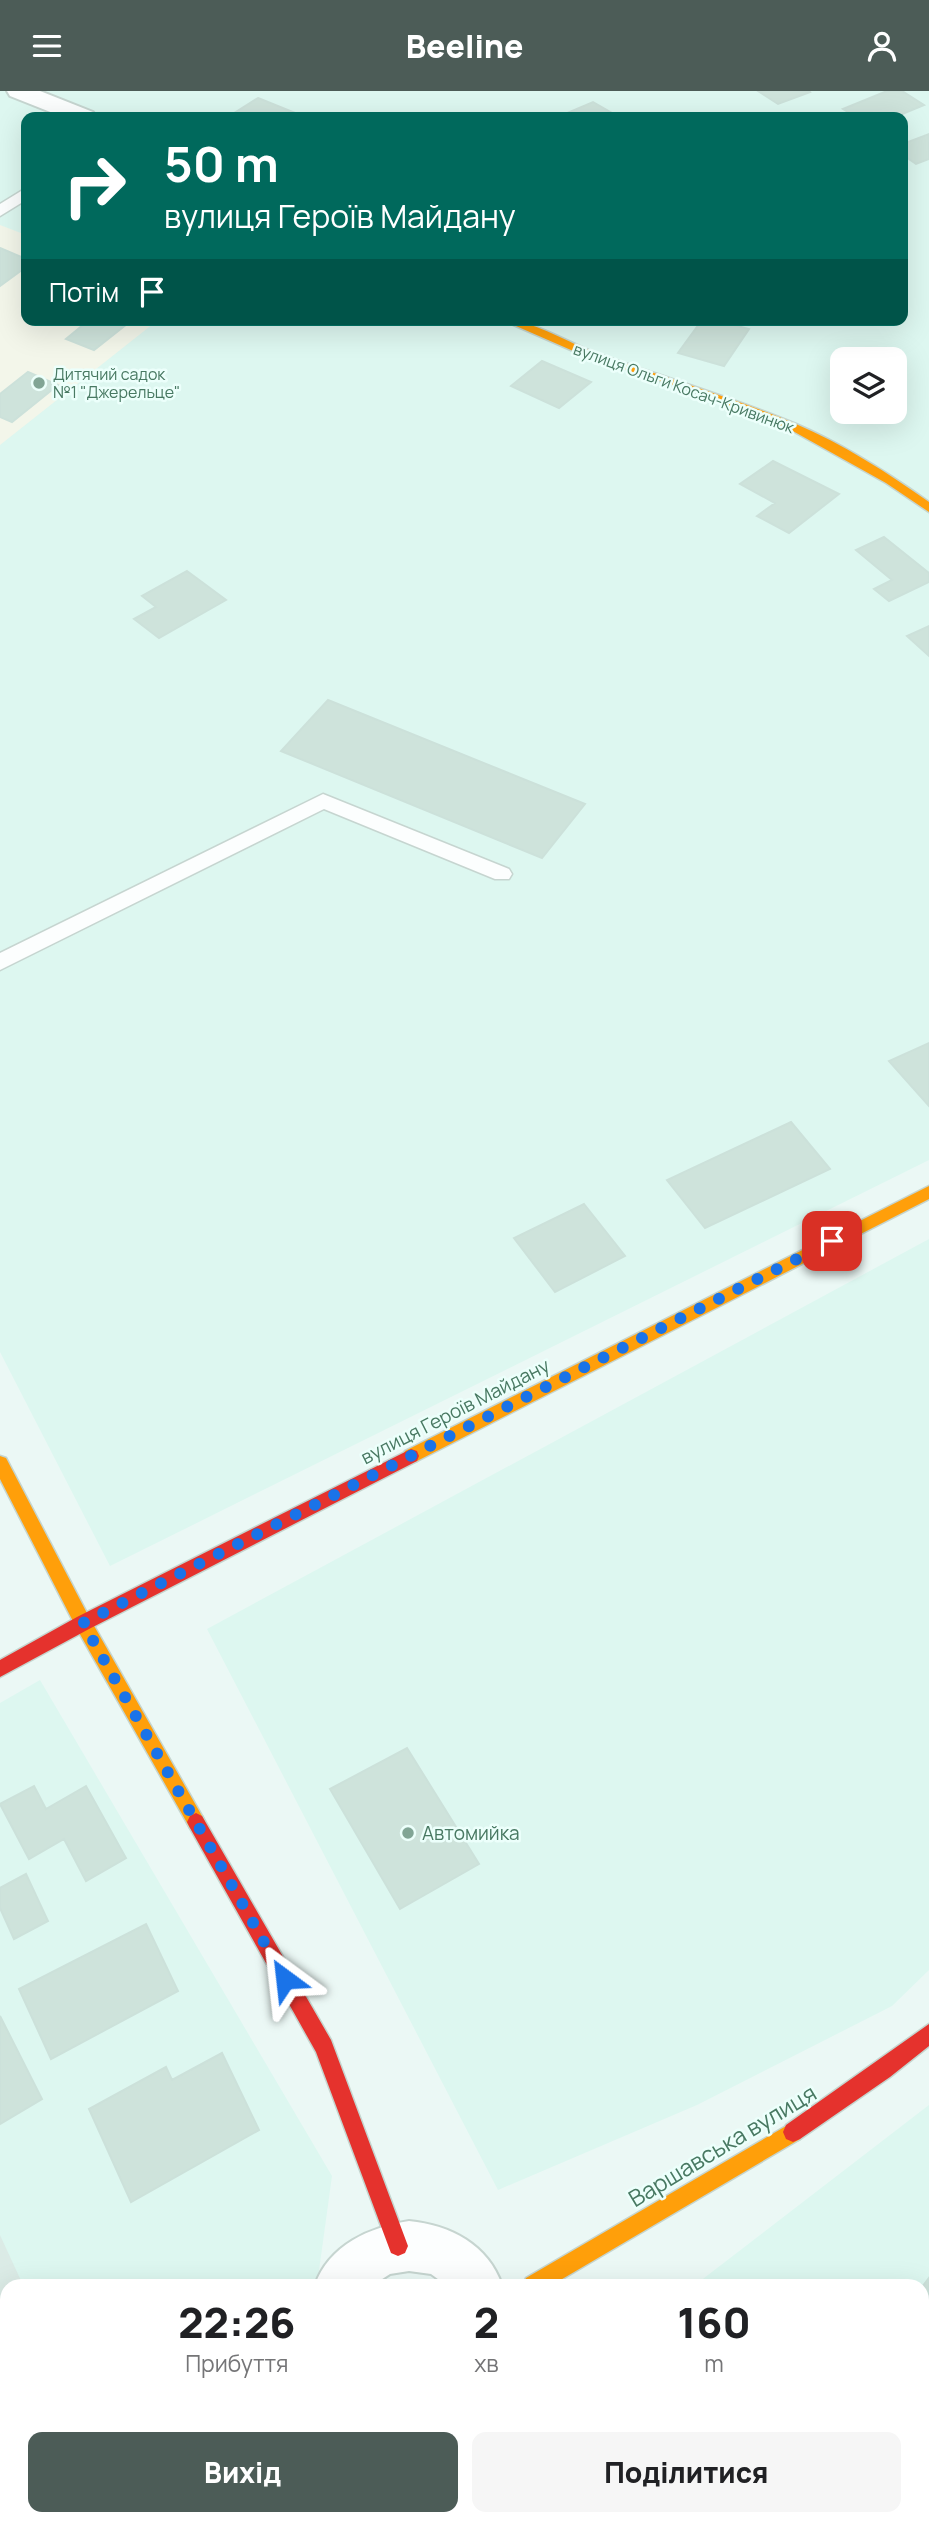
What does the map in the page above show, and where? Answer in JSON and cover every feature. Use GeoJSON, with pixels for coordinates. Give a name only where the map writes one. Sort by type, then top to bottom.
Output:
{"type":"FeatureCollection","features":[{"type":"Feature","properties":{"kind":"street"},"geometry":{"type":"LineString","coordinates":[[19,91],[72,112]]}},
{"type":"Feature","properties":{"kind":"street","name":"вулиця Ольги Косач-Кривинюк"},"geometry":{"type":"LineString","coordinates":[[521,326],[591,355],[698,390],[795,428],[890,480],[929,508]]}},
{"type":"Feature","properties":{"kind":"street","name":"вулиця Героїв Майдану"},"geometry":{"type":"LineString","coordinates":[[0,1669],[83,1623],[929,1192]]}},
{"type":"Feature","properties":{"kind":"street"},"geometry":{"type":"LineString","coordinates":[[0,1463],[83,1623],[324,2047],[398,2246]]}},
{"type":"Feature","properties":{"kind":"street","name":"Варшавська вулиця"},"geometry":{"type":"LineString","coordinates":[[543,2279],[778,2140],[889,2067],[929,2034]]}},
{"type":"Feature","properties":{"kind":"street"},"geometry":{"type":"LineString","coordinates":[[344,2279],[350,2271],[372,2254],[398,2246],[425,2247],[451,2257],[473,2279]]}},
{"type":"Feature","properties":{"kind":"lane"},"geometry":{"type":"LineString","coordinates":[[0,211],[21,197]]}},
{"type":"Feature","properties":{"kind":"lane"},"geometry":{"type":"LineString","coordinates":[[0,962],[323,801],[502,874]]}},
{"type":"Feature","properties":{"kind":"shaded area"},"geometry":{"type":"Polygon","coordinates":[[[0,91],[929,91],[929,1160],[110,1566],[0,1352],[0,91]]]}},
{"type":"Feature","properties":{"kind":"shaded area","name":"Дитячий садок №1 \"Джерельце\""},"geometry":{"type":"Polygon","coordinates":[[[0,225],[21,233],[21,326],[150,326],[0,445],[0,225]]]}},
{"type":"Feature","properties":{"kind":"shaded area"},"geometry":{"type":"Polygon","coordinates":[[[929,1239],[929,1970],[892,2006],[697,2105],[498,2190],[207,1629],[929,1239]]]}},
{"type":"Feature","properties":{"kind":"shaded area"},"geometry":{"type":"Polygon","coordinates":[[[40,1680],[332,2176],[318,2279],[0,2279],[0,1703],[40,1680]]]}},
{"type":"Feature","properties":{"kind":"shaded area"},"geometry":{"type":"Polygon","coordinates":[[[929,2105],[929,2279],[703,2279],[929,2105]]]}},
{"type":"Feature","properties":{"kind":"shaded area"},"geometry":{"type":"Polygon","coordinates":[[[0,2235],[20,2279],[0,2279],[0,2235]]]}},
{"type":"Feature","properties":{"kind":"building"},"geometry":{"type":"Polygon","coordinates":[[[758,91],[809,91],[810,92],[778,104],[758,91]]]}},
{"type":"Feature","properties":{"kind":"building"},"geometry":{"type":"Polygon","coordinates":[[[887,91],[902,91],[924,105],[907,112],[848,112],[843,109],[887,91]]]}},
{"type":"Feature","properties":{"kind":"building"},"geometry":{"type":"Polygon","coordinates":[[[258,98],[293,112],[236,112],[258,98]]]}},
{"type":"Feature","properties":{"kind":"building"},"geometry":{"type":"Polygon","coordinates":[[[593,102],[610,112],[570,112],[593,102]]]}},
{"type":"Feature","properties":{"kind":"building"},"geometry":{"type":"Polygon","coordinates":[[[929,134],[929,159],[916,164],[908,158],[908,142],[929,134]]]}},
{"type":"Feature","properties":{"kind":"building"},"geometry":{"type":"Polygon","coordinates":[[[0,248],[21,257],[21,271],[0,286],[0,248]]]}},
{"type":"Feature","properties":{"kind":"building"},"geometry":{"type":"Polygon","coordinates":[[[82,326],[124,326],[94,350],[66,339],[82,326]]]}},
{"type":"Feature","properties":{"kind":"building"},"geometry":{"type":"Polygon","coordinates":[[[698,326],[738,326],[749,329],[724,366],[678,353],[698,326]]]}},
{"type":"Feature","properties":{"kind":"building"},"geometry":{"type":"Polygon","coordinates":[[[542,361],[591,382],[559,408],[511,386],[542,361]]]}},
{"type":"Feature","properties":{"kind":"building"},"geometry":{"type":"Polygon","coordinates":[[[28,372],[58,385],[12,422],[0,417],[0,394],[28,372]]]}},
{"type":"Feature","properties":{"kind":"building"},"geometry":{"type":"Polygon","coordinates":[[[773,461],[839,494],[789,533],[757,516],[775,503],[740,484],[773,461]]]}},
{"type":"Feature","properties":{"kind":"building"},"geometry":{"type":"Polygon","coordinates":[[[884,537],[929,573],[929,582],[889,601],[874,589],[892,580],[856,550],[884,537]]]}},
{"type":"Feature","properties":{"kind":"building"},"geometry":{"type":"Polygon","coordinates":[[[187,571],[226,600],[159,638],[134,619],[156,607],[142,596],[187,571]]]}},
{"type":"Feature","properties":{"kind":"building"},"geometry":{"type":"Polygon","coordinates":[[[929,626],[929,656],[907,636],[929,626]]]}},
{"type":"Feature","properties":{"kind":"building"},"geometry":{"type":"Polygon","coordinates":[[[328,700],[585,804],[542,858],[281,751],[328,700]]]}},
{"type":"Feature","properties":{"kind":"building"},"geometry":{"type":"Polygon","coordinates":[[[929,1043],[929,1106],[889,1061],[929,1043]]]}},
{"type":"Feature","properties":{"kind":"building"},"geometry":{"type":"Polygon","coordinates":[[[791,1122],[830,1169],[705,1228],[667,1180],[791,1122]]]}},
{"type":"Feature","properties":{"kind":"building"},"geometry":{"type":"Polygon","coordinates":[[[584,1204],[625,1256],[555,1292],[514,1238],[584,1204]]]}},
{"type":"Feature","properties":{"kind":"building","name":"Автомийка"},"geometry":{"type":"Polygon","coordinates":[[[407,1748],[479,1864],[400,1909],[330,1789],[407,1748]]]}},
{"type":"Feature","properties":{"kind":"building"},"geometry":{"type":"Polygon","coordinates":[[[34,1786],[46,1809],[86,1786],[126,1858],[86,1881],[64,1839],[29,1859],[0,1804],[34,1786]]]}},
{"type":"Feature","properties":{"kind":"building"},"geometry":{"type":"Polygon","coordinates":[[[26,1874],[48,1921],[14,1939],[0,1908],[0,1888],[26,1874]]]}},
{"type":"Feature","properties":{"kind":"building"},"geometry":{"type":"Polygon","coordinates":[[[146,1924],[178,1991],[51,2059],[19,1989],[146,1924]]]}},
{"type":"Feature","properties":{"kind":"building"},"geometry":{"type":"Polygon","coordinates":[[[0,2016],[42,2099],[0,2124],[0,2016]]]}},
{"type":"Feature","properties":{"kind":"building"},"geometry":{"type":"Polygon","coordinates":[[[222,2053],[259,2130],[131,2202],[89,2109],[166,2067],[172,2080],[222,2053]]]}},
{"type":"Feature","properties":{"kind":"traffic: slow"},"geometry":{"type":"LineString","coordinates":[[521,326],[591,355],[698,390],[795,428],[890,480],[929,508]]}},
{"type":"Feature","properties":{"kind":"traffic: slow"},"geometry":{"type":"LineString","coordinates":[[411,1456],[929,1192]]}},
{"type":"Feature","properties":{"kind":"traffic: slow"},"geometry":{"type":"LineString","coordinates":[[0,1463],[83,1623],[196,1822]]}},
{"type":"Feature","properties":{"kind":"traffic: slow"},"geometry":{"type":"LineString","coordinates":[[543,2279],[793,2132]]}},
{"type":"Feature","properties":{"kind":"traffic: jam"},"geometry":{"type":"LineString","coordinates":[[0,1669],[83,1623],[411,1456]]}},
{"type":"Feature","properties":{"kind":"traffic: jam"},"geometry":{"type":"LineString","coordinates":[[196,1822],[324,2047],[398,2246]]}},
{"type":"Feature","properties":{"kind":"traffic: jam"},"geometry":{"type":"LineString","coordinates":[[793,2132],[883,2070],[929,2034]]}},
{"type":"Feature","properties":{"kind":"place","name":"Дитячий садок №1 \"Джерельце\""},"geometry":{"type":"Point","coordinates":[39,383]}},
{"type":"Feature","properties":{"kind":"place","name":"Автомийка"},"geometry":{"type":"Point","coordinates":[408,1833]}},
{"type":"Feature","properties":{"kind":"route"},"geometry":{"type":"LineString","coordinates":[[285,1979],[83,1623],[832,1241]]}}]}
